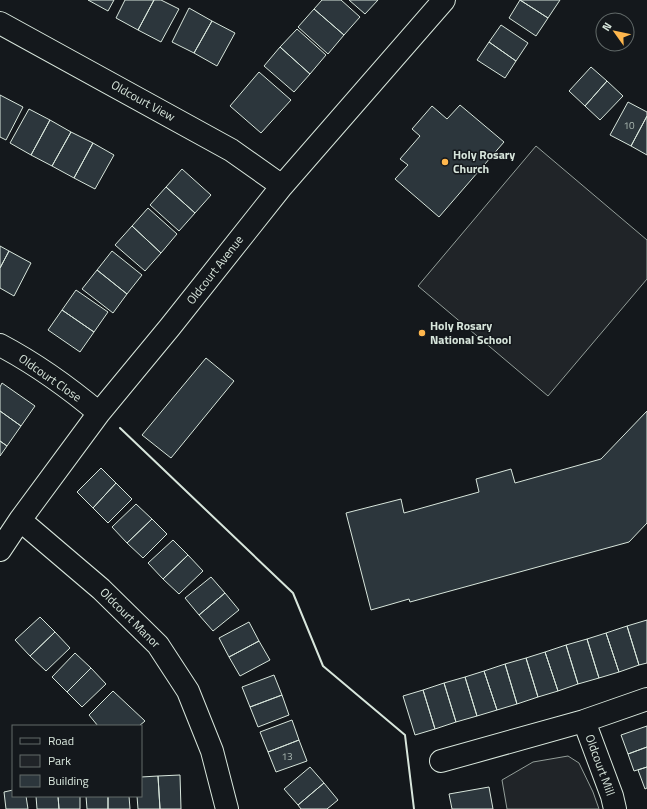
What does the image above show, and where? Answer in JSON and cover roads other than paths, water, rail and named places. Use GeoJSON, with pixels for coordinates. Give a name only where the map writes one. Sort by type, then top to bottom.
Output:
{"type":"FeatureCollection","features":[{"type":"Feature","properties":{"kind":"street","name":"Oldcourt Avenue"},"geometry":{"type":"LineString","coordinates":[[0,550],[98,413],[170,327],[282,186],[444,0]]}},
{"type":"Feature","properties":{"kind":"street","name":"Oldcourt View"},"geometry":{"type":"LineString","coordinates":[[0,23],[231,150],[282,186]]}},
{"type":"Feature","properties":{"kind":"street","name":"Oldcourt Close"},"geometry":{"type":"LineString","coordinates":[[0,345],[24,358],[55,379],[98,413]]}},
{"type":"Feature","properties":{"kind":"street","name":"Oldcourt Manor"},"geometry":{"type":"LineString","coordinates":[[20,520],[101,589],[158,645],[188,691],[212,750],[227,809]]}},
{"type":"Feature","properties":{"kind":"street"},"geometry":{"type":"LineString","coordinates":[[441,761],[584,721],[647,699]]}},
{"type":"Feature","properties":{"kind":"street","name":"Oldcourt Mill"},"geometry":{"type":"LineString","coordinates":[[584,721],[612,796],[615,809]]}},
{"type":"Feature","properties":{"kind":"place","name":"Holy Rosary Church"},"geometry":{"type":"Point","coordinates":[445,162]}},
{"type":"Feature","properties":{"kind":"place","name":"Holy Rosary National School"},"geometry":{"type":"Point","coordinates":[422,333]}}]}
